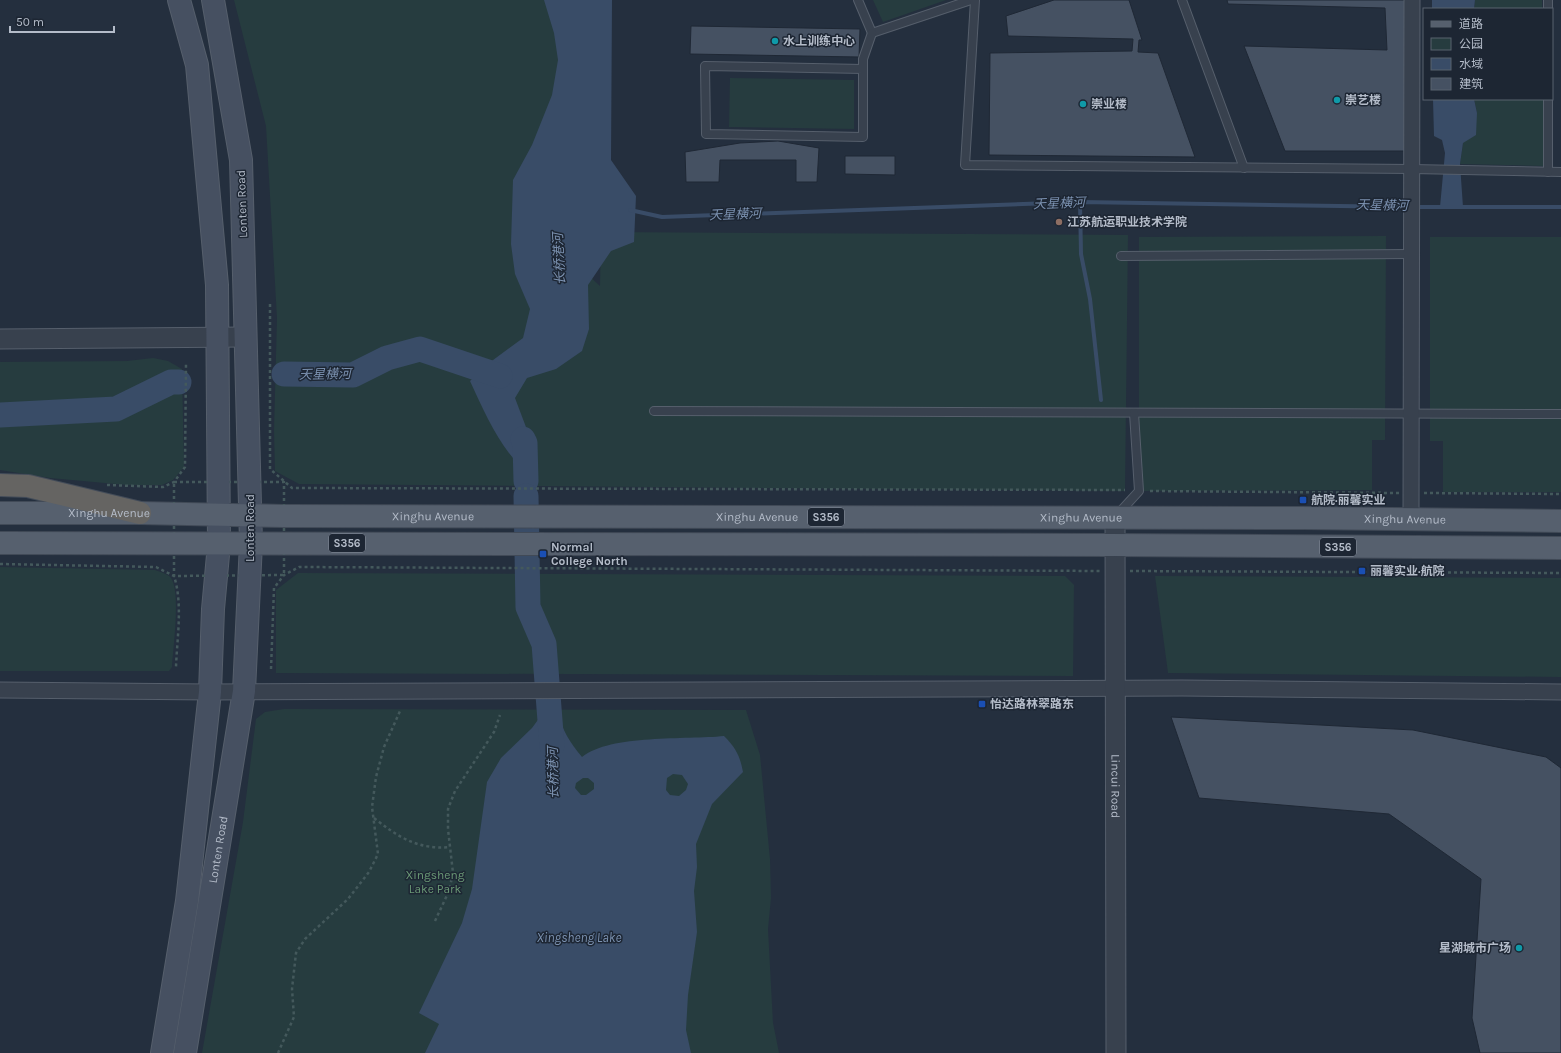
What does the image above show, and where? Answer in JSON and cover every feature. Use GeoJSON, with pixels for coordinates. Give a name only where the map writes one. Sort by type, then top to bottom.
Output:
{"type":"FeatureCollection","features":[{"type":"Feature","properties":{"kind":"highway"},"geometry":{"type":"LineString","coordinates":[[0,485],[28,486],[140,513]]}},
{"type":"Feature","properties":{"kind":"main road","name":"Lonten Road"},"geometry":{"type":"LineString","coordinates":[[162,1053],[187,901],[210,692],[213,609],[219,544],[217,286],[197,65],[179,0]]}},
{"type":"Feature","properties":{"kind":"main road","name":"Lonten Road"},"geometry":{"type":"LineString","coordinates":[[185,1053],[244,691],[251,543],[241,160],[213,0]]}},
{"type":"Feature","properties":{"kind":"main road","name":"Xinghu Avenue"},"geometry":{"type":"LineString","coordinates":[[0,513],[1561,521]]}},
{"type":"Feature","properties":{"kind":"main road","name":"S356"},"geometry":{"type":"LineString","coordinates":[[0,543],[540,543],[1561,548]]}},
{"type":"Feature","properties":{"kind":"street"},"geometry":{"type":"LineString","coordinates":[[1411,520],[1412,0]]}},
{"type":"Feature","properties":{"kind":"street"},"geometry":{"type":"LineString","coordinates":[[0,339],[246,337]]}},
{"type":"Feature","properties":{"kind":"street","name":"Lincui Road"},"geometry":{"type":"LineString","coordinates":[[1115,518],[1116,1053]]}},
{"type":"Feature","properties":{"kind":"street"},"geometry":{"type":"LineString","coordinates":[[0,690],[210,692],[1116,688],[1561,692]]}},
{"type":"Feature","properties":{"kind":"lane"},"geometry":{"type":"LineString","coordinates":[[858,0],[872,33],[864,60],[863,69],[863,137],[706,134],[706,66],[863,69]]}},
{"type":"Feature","properties":{"kind":"lane"},"geometry":{"type":"LineString","coordinates":[[872,33],[971,0]]}},
{"type":"Feature","properties":{"kind":"lane"},"geometry":{"type":"LineString","coordinates":[[975,0],[964,165],[1412,169],[1561,172]]}},
{"type":"Feature","properties":{"kind":"lane"},"geometry":{"type":"LineString","coordinates":[[1182,0],[1244,168]]}},
{"type":"Feature","properties":{"kind":"lane"},"geometry":{"type":"LineString","coordinates":[[1548,100],[1548,172]]}},
{"type":"Feature","properties":{"kind":"lane"},"geometry":{"type":"LineString","coordinates":[[1121,256],[1411,254]]}},
{"type":"Feature","properties":{"kind":"lane"},"geometry":{"type":"LineString","coordinates":[[654,411],[1561,414]]}},
{"type":"Feature","properties":{"kind":"lane"},"geometry":{"type":"LineString","coordinates":[[1115,518],[1138,490],[1134,413]]}},
{"type":"Feature","properties":{"kind":"path"},"geometry":{"type":"LineString","coordinates":[[270,304],[270,470],[292,488],[1138,490],[1561,494]]}},
{"type":"Feature","properties":{"kind":"path"},"geometry":{"type":"LineString","coordinates":[[107,485],[163,487],[174,482],[185,467],[186,363]]}},
{"type":"Feature","properties":{"kind":"path"},"geometry":{"type":"LineString","coordinates":[[0,564],[156,567],[174,576],[178,587],[176,667]]}},
{"type":"Feature","properties":{"kind":"path"},"geometry":{"type":"LineString","coordinates":[[271,669],[274,588],[284,575],[299,568],[1561,573]]}},
{"type":"Feature","properties":{"kind":"path"},"geometry":{"type":"LineString","coordinates":[[278,1053],[294,1017],[292,989],[296,953],[305,939],[348,899],[369,872],[378,854],[372,807],[376,777],[384,747],[400,711]]}},
{"type":"Feature","properties":{"kind":"path"},"geometry":{"type":"LineString","coordinates":[[435,921],[449,891],[453,873],[448,809],[455,791],[494,732],[500,715]]}},
{"type":"Feature","properties":{"kind":"path"},"geometry":{"type":"LineString","coordinates":[[374,818],[406,840],[435,848],[450,847]]}},
{"type":"Feature","properties":{"kind":"green space"},"geometry":{"type":"Polygon","coordinates":[[[234,0],[592,0],[556,245],[600,286],[601,232],[1128,235],[1125,491],[299,484],[275,471],[274,431],[277,318],[266,126],[234,0]]]}},
{"type":"Feature","properties":{"kind":"green space"},"geometry":{"type":"Polygon","coordinates":[[[873,0],[946,0],[883,22],[873,0]]]}},
{"type":"Feature","properties":{"kind":"green space"},"geometry":{"type":"Polygon","coordinates":[[[1475,0],[1542,0],[1542,8],[1474,8],[1475,0]]]}},
{"type":"Feature","properties":{"kind":"green space"},"geometry":{"type":"Polygon","coordinates":[[[730,78],[854,80],[854,129],[729,127],[730,78]]]}},
{"type":"Feature","properties":{"kind":"green space"},"geometry":{"type":"Polygon","coordinates":[[[1474,100],[1543,100],[1544,166],[1460,164],[1463,143],[1477,113],[1474,100]]]}},
{"type":"Feature","properties":{"kind":"green space"},"geometry":{"type":"Polygon","coordinates":[[[1386,236],[1385,440],[1372,440],[1372,490],[1139,491],[1139,237],[1386,236]]]}},
{"type":"Feature","properties":{"kind":"green space"},"geometry":{"type":"Polygon","coordinates":[[[1430,237],[1561,237],[1561,492],[1443,492],[1443,441],[1430,441],[1430,237]]]}},
{"type":"Feature","properties":{"kind":"green space"},"geometry":{"type":"Polygon","coordinates":[[[153,358],[168,361],[182,369],[184,467],[173,480],[162,485],[127,485],[50,478],[0,470],[0,362],[127,361],[153,358]]]}},
{"type":"Feature","properties":{"kind":"green space"},"geometry":{"type":"Polygon","coordinates":[[[0,567],[155,570],[168,575],[174,585],[176,595],[176,621],[172,667],[169,671],[0,671],[0,567]]]}},
{"type":"Feature","properties":{"kind":"green space"},"geometry":{"type":"Polygon","coordinates":[[[298,573],[1065,576],[1074,585],[1073,676],[276,673],[276,590],[298,573]]]}},
{"type":"Feature","properties":{"kind":"green space"},"geometry":{"type":"Polygon","coordinates":[[[1155,576],[1561,578],[1561,677],[1168,673],[1155,576]]]}},
{"type":"Feature","properties":{"kind":"green space","name":"Xingsheng Lake Park"},"geometry":{"type":"Polygon","coordinates":[[[284,709],[746,710],[760,755],[770,859],[771,898],[768,929],[773,1023],[779,1053],[202,1053],[243,822],[256,719],[265,712],[284,709]]]}},
{"type":"Feature","properties":{"kind":"water"},"geometry":{"type":"Polygon","coordinates":[[[544,0],[612,0],[611,160],[636,196],[634,242],[611,251],[588,285],[589,329],[582,351],[556,369],[527,378],[515,398],[532,443],[532,477],[521,467],[503,445],[470,381],[489,363],[523,338],[530,309],[515,274],[511,244],[513,180],[532,145],[552,95],[558,60],[554,33],[544,0]]]}},
{"type":"Feature","properties":{"kind":"water"},"geometry":{"type":"Polygon","coordinates":[[[1432,0],[1475,0],[1474,8],[1432,8],[1432,0]]]}},
{"type":"Feature","properties":{"kind":"water"},"geometry":{"type":"Polygon","coordinates":[[[1433,100],[1474,100],[1477,113],[1476,135],[1463,143],[1460,164],[1463,207],[1440,207],[1445,153],[1442,140],[1434,136],[1433,100]]]}},
{"type":"Feature","properties":{"kind":"water","name":"Xingsheng Lake"},"geometry":{"type":"Polygon","coordinates":[[[558,712],[567,736],[582,757],[595,750],[630,741],[724,736],[732,744],[739,757],[743,772],[712,804],[696,844],[697,867],[694,891],[697,932],[688,995],[686,1030],[691,1053],[425,1053],[439,1024],[419,1013],[462,923],[472,889],[487,782],[501,758],[532,728],[543,713],[558,712]],[[673,774],[667,778],[666,790],[670,795],[679,796],[686,790],[688,784],[682,775],[673,774]],[[583,778],[576,783],[575,788],[581,795],[586,795],[594,789],[594,783],[588,778],[583,778]]]}},
{"type":"Feature","properties":{"kind":"building","name":"崇业楼"},"geometry":{"type":"Polygon","coordinates":[[[1054,0],[1129,0],[1142,40],[1139,40],[1138,52],[1158,53],[1195,157],[989,155],[990,53],[1132,51],[1133,39],[1008,36],[1006,16],[1054,0]]]}},
{"type":"Feature","properties":{"kind":"building","name":"崇艺楼"},"geometry":{"type":"Polygon","coordinates":[[[1227,0],[1408,0],[1409,151],[1285,151],[1244,46],[1387,50],[1385,8],[1228,4],[1227,0]]]}},
{"type":"Feature","properties":{"kind":"building","name":"水上训练中心"},"geometry":{"type":"Polygon","coordinates":[[[691,26],[860,29],[859,57],[690,54],[691,26]]]}},
{"type":"Feature","properties":{"kind":"building"},"geometry":{"type":"Polygon","coordinates":[[[778,141],[819,148],[817,182],[796,182],[796,160],[720,160],[719,182],[686,182],[685,152],[740,143],[778,141]]]}},
{"type":"Feature","properties":{"kind":"building"},"geometry":{"type":"Polygon","coordinates":[[[845,156],[895,156],[895,175],[845,174],[845,156]]]}},
{"type":"Feature","properties":{"kind":"building","name":"星湖城市广场"},"geometry":{"type":"Polygon","coordinates":[[[1171,717],[1413,730],[1546,757],[1561,768],[1561,1053],[1480,1053],[1472,1018],[1481,879],[1389,814],[1199,798],[1171,717]]]}},
{"type":"Feature","properties":{"kind":"waterway"},"geometry":{"type":"LineString","coordinates":[[1080,202],[1081,254],[1090,299],[1101,400]]}},
{"type":"Feature","properties":{"kind":"waterway","name":"天星横河"},"geometry":{"type":"LineString","coordinates":[[630,210],[662,217],[1080,202],[1409,207]]}},
{"type":"Feature","properties":{"kind":"waterway","name":"天星横河"},"geometry":{"type":"LineString","coordinates":[[1415,207],[1561,207]]}},
{"type":"Feature","properties":{"kind":"waterway","name":"天星横河"},"geometry":{"type":"LineString","coordinates":[[284,374],[353,375],[387,358],[420,349],[500,376]]}},
{"type":"Feature","properties":{"kind":"waterway","name":"天星横河"},"geometry":{"type":"LineString","coordinates":[[0,415],[116,409],[171,382],[179,382]]}},
{"type":"Feature","properties":{"kind":"waterway","name":"长桥港河"},"geometry":{"type":"LineString","coordinates":[[523,439],[525,443],[526,481]]}},
{"type":"Feature","properties":{"kind":"waterway","name":"长桥港河"},"geometry":{"type":"LineString","coordinates":[[526,496],[528,607],[544,644],[552,746]]}},
{"type":"Feature","properties":{"kind":"place","name":"水上训练中心"},"geometry":{"type":"Point","coordinates":[775,41]}},
{"type":"Feature","properties":{"kind":"place","name":"崇艺楼"},"geometry":{"type":"Point","coordinates":[1337,100]}},
{"type":"Feature","properties":{"kind":"place","name":"崇业楼"},"geometry":{"type":"Point","coordinates":[1083,104]}},
{"type":"Feature","properties":{"kind":"place","name":"江苏航运职业技术学院"},"geometry":{"type":"Point","coordinates":[1059,222]}},
{"type":"Feature","properties":{"kind":"place","name":"航院·丽馨实业"},"geometry":{"type":"Point","coordinates":[1303,500]}},
{"type":"Feature","properties":{"kind":"place","name":"Normal College North"},"geometry":{"type":"Point","coordinates":[543,554]}},
{"type":"Feature","properties":{"kind":"place","name":"丽馨实业·航院"},"geometry":{"type":"Point","coordinates":[1362,571]}},
{"type":"Feature","properties":{"kind":"place","name":"怡达路林翠路东"},"geometry":{"type":"Point","coordinates":[982,704]}},
{"type":"Feature","properties":{"kind":"place","name":"星湖城市广场"},"geometry":{"type":"Point","coordinates":[1519,948]}}]}
